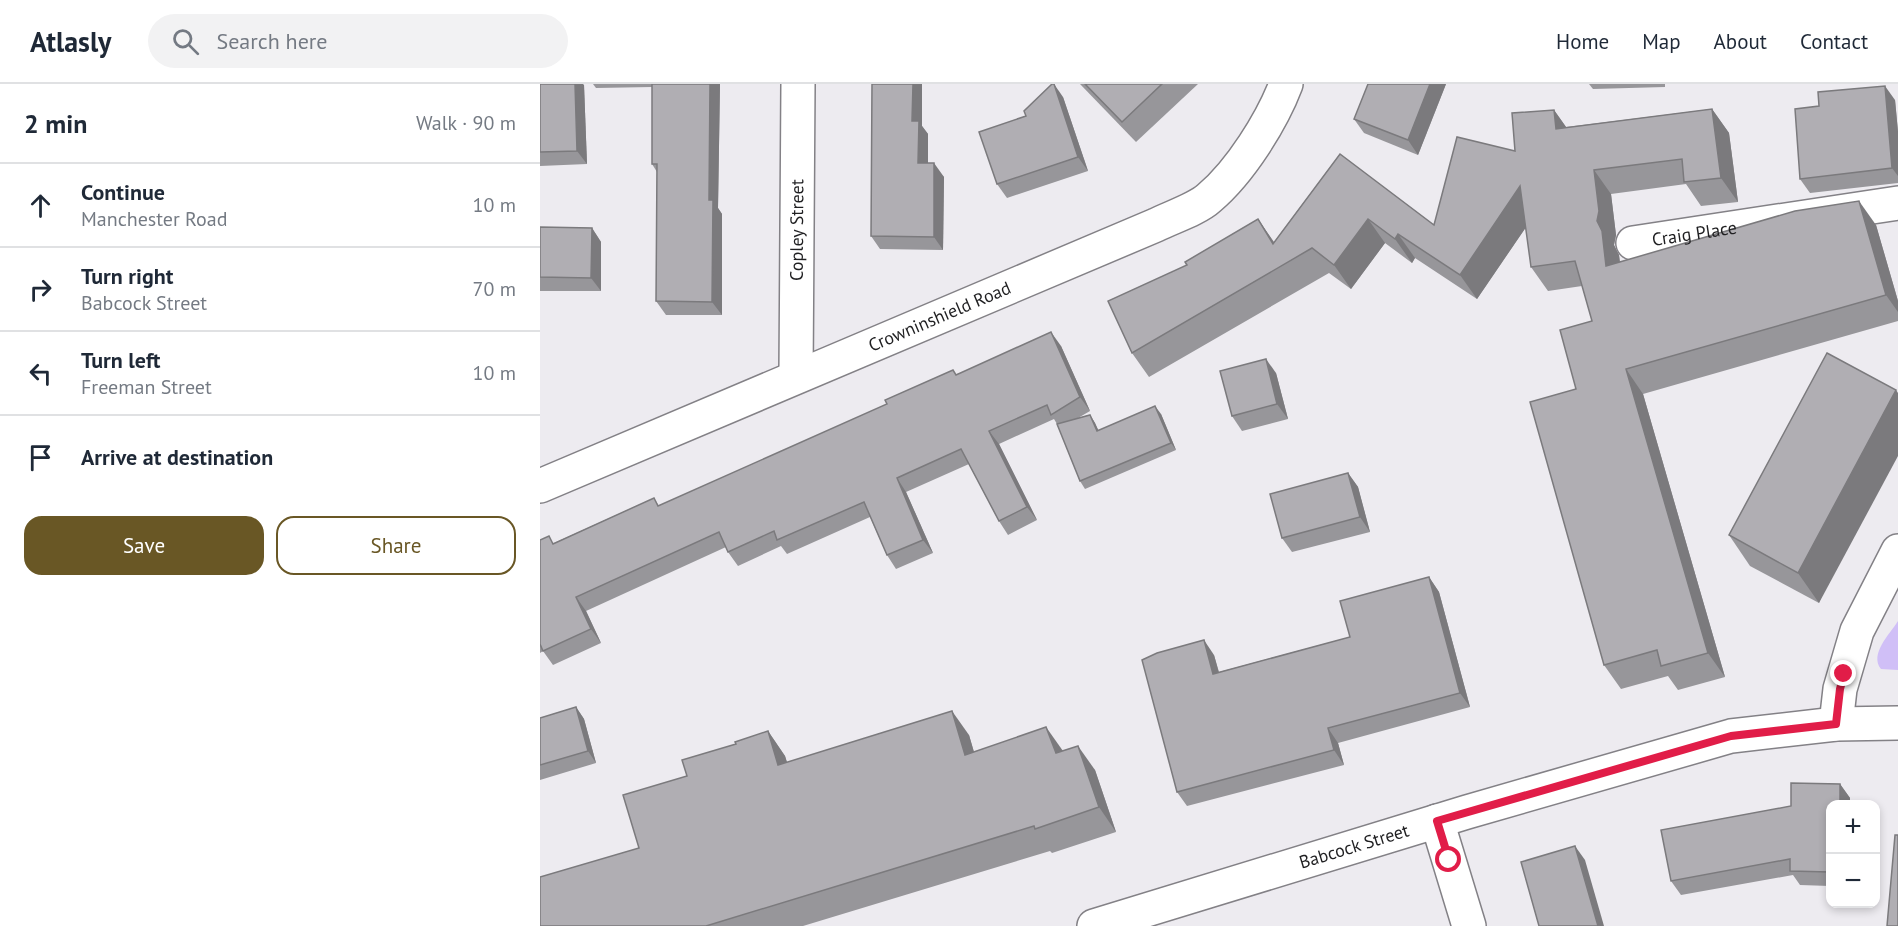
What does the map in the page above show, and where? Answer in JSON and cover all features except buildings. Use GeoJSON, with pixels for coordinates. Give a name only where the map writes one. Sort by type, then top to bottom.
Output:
{"type":"FeatureCollection","features":[{"type":"Feature","properties":{"kind":"street","name":"Copley Street"},"geometry":{"type":"LineString","coordinates":[[796,376],[798,84]]}},
{"type":"Feature","properties":{"kind":"street","name":"Crowninshield Road"},"geometry":{"type":"LineString","coordinates":[[540,486],[1156,225],[1209,199],[1245,158],[1278,105],[1286,84]]}},
{"type":"Feature","properties":{"kind":"street","name":"Craig Place"},"geometry":{"type":"LineString","coordinates":[[1633,243],[1898,203]]}},
{"type":"Feature","properties":{"kind":"street"},"geometry":{"type":"LineString","coordinates":[[1836,724],[1840,689],[1857,631],[1898,551]]}},
{"type":"Feature","properties":{"kind":"street","name":"Babcock Street"},"geometry":{"type":"LineString","coordinates":[[1094,926],[1437,821],[1731,736],[1836,724],[1898,723]]}},
{"type":"Feature","properties":{"kind":"street"},"geometry":{"type":"LineString","coordinates":[[1437,821],[1469,926]]}},
{"type":"Feature","properties":{"kind":"shaded area"},"geometry":{"type":"Polygon","coordinates":[[[1898,621],[1898,670],[1881,669],[1877,657],[1879,651],[1898,621]]]}},
{"type":"Feature","properties":{"kind":"route"},"geometry":{"type":"LineString","coordinates":[[1449,860],[1437,821],[1731,736],[1836,724],[1844,674]]}}]}
